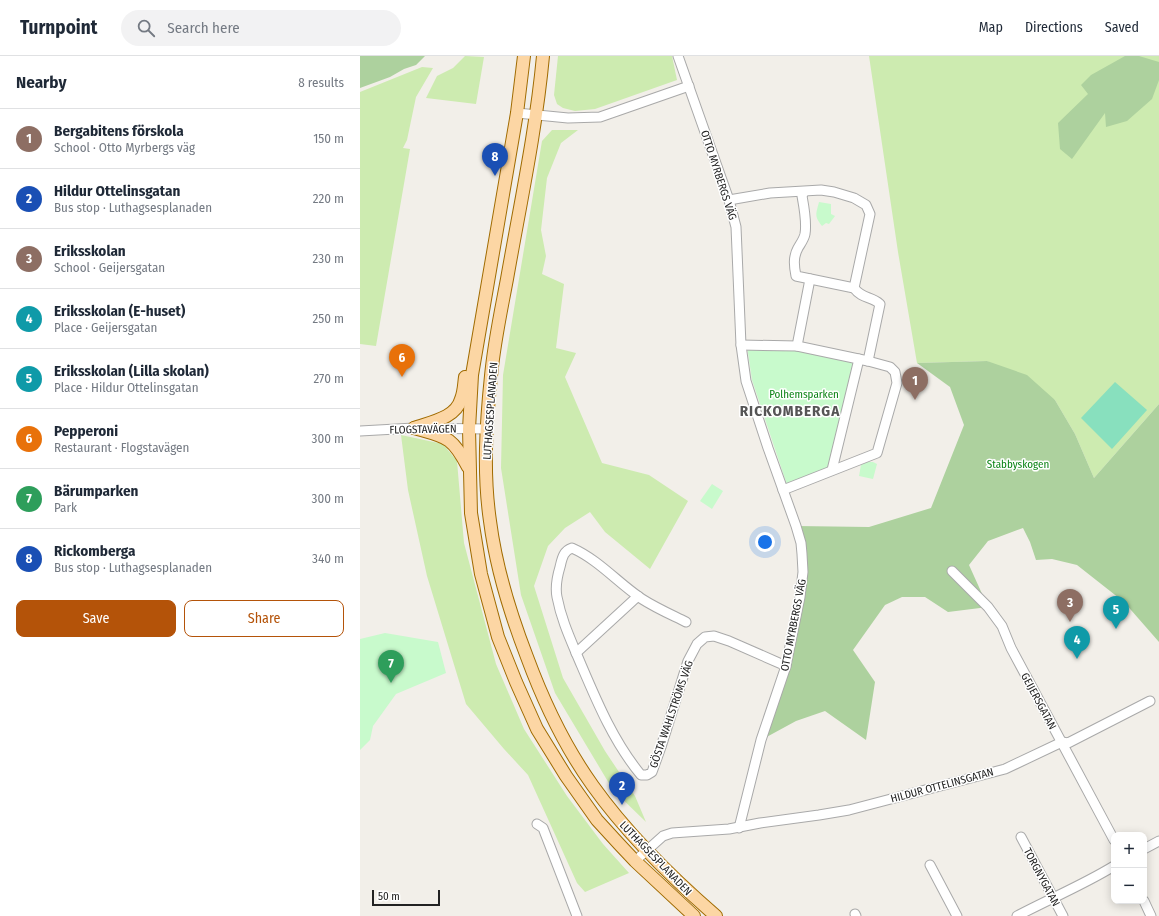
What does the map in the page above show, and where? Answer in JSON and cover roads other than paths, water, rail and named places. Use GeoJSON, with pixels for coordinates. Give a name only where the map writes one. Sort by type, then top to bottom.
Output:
{"type":"FeatureCollection","features":[{"type":"Feature","properties":{"kind":"main road","name":"LUTHAGSESPLANADEN"},"geometry":{"type":"LineString","coordinates":[[524,56],[517,113],[472,375],[469,429],[469,470],[471,513],[481,574],[498,637],[536,729],[566,776],[597,820],[635,861],[694,916]]}},
{"type":"Feature","properties":{"kind":"main road","name":"LUTHAGSESPLANADEN"},"geometry":{"type":"LineString","coordinates":[[543,56],[536,115],[491,374],[485,442],[490,521],[499,569],[517,632],[534,676],[554,721],[578,763],[593,786],[618,818],[686,890],[716,916]]}},
{"type":"Feature","properties":{"kind":"main road"},"geometry":{"type":"LineString","coordinates":[[414,428],[448,416],[456,409],[461,400],[476,318],[486,290]]}},
{"type":"Feature","properties":{"kind":"main road"},"geometry":{"type":"LineString","coordinates":[[414,428],[449,439],[454,444],[469,470]]}},
{"type":"Feature","properties":{"kind":"street","name":"OTTO MYRBERGS VÄG"},"geometry":{"type":"LineString","coordinates":[[678,56],[729,200],[736,227],[741,345],[746,381],[801,543],[803,572],[800,597],[786,666],[760,740],[739,828]]}},
{"type":"Feature","properties":{"kind":"street"},"geometry":{"type":"LineString","coordinates":[[517,113],[568,118],[600,117],[688,86]]}},
{"type":"Feature","properties":{"kind":"street"},"geometry":{"type":"LineString","coordinates":[[729,200],[770,193],[821,190],[854,198],[866,205],[870,214],[854,288],[858,295],[876,301],[880,304],[832,470]]}},
{"type":"Feature","properties":{"kind":"street"},"geometry":{"type":"LineString","coordinates":[[804,192],[802,196],[806,233],[795,257],[794,266],[796,276],[854,288]]}},
{"type":"Feature","properties":{"kind":"street"},"geometry":{"type":"LineString","coordinates":[[797,346],[810,278]]}},
{"type":"Feature","properties":{"kind":"street"},"geometry":{"type":"LineString","coordinates":[[741,345],[797,346],[890,367],[895,372],[897,383],[877,453],[783,490]]}},
{"type":"Feature","properties":{"kind":"street","name":"FLOGSTAVÄGEN"},"geometry":{"type":"LineString","coordinates":[[360,431],[414,428],[487,429]]}},
{"type":"Feature","properties":{"kind":"street","name":"GÖSTA WAHLSTRÖMS VÄG"},"geometry":{"type":"LineString","coordinates":[[686,622],[638,596],[614,576],[580,552],[572,548],[564,554],[556,590],[562,617],[569,638],[593,695],[622,749],[642,775],[647,775],[652,772],[688,661],[697,644],[705,637],[714,636],[729,641],[786,666]]}},
{"type":"Feature","properties":{"kind":"street","name":"GEIJERSGATAN"},"geometry":{"type":"LineString","coordinates":[[952,571],[988,606],[1002,626],[1020,669],[1062,742],[1111,834]]}},
{"type":"Feature","properties":{"kind":"street"},"geometry":{"type":"LineString","coordinates":[[576,653],[638,596]]}},
{"type":"Feature","properties":{"kind":"street","name":"HILDUR OTTELINSGATAN"},"geometry":{"type":"LineString","coordinates":[[635,861],[663,836],[672,833],[739,828],[760,823],[849,810],[1005,768],[1062,742],[1068,743],[1150,701]]}},
{"type":"Feature","properties":{"kind":"street"},"geometry":{"type":"LineString","coordinates":[[536,824],[543,828],[577,916]]}},
{"type":"Feature","properties":{"kind":"street","name":"TORGNYGATAN"},"geometry":{"type":"LineString","coordinates":[[1021,837],[1063,916]]}},
{"type":"Feature","properties":{"kind":"street"},"geometry":{"type":"LineString","coordinates":[[1147,847],[1159,841]]}},
{"type":"Feature","properties":{"kind":"street"},"geometry":{"type":"LineString","coordinates":[[930,865],[957,916]]}},
{"type":"Feature","properties":{"kind":"street"},"geometry":{"type":"LineString","coordinates":[[1017,916],[1053,896],[1092,879],[1111,868]]}},
{"type":"Feature","properties":{"kind":"street"},"geometry":{"type":"LineString","coordinates":[[1145,904],[1151,916]]}},
{"type":"Feature","properties":{"kind":"place","name":"Rickomberga"},"geometry":{"type":"Point","coordinates":[495,176]}},
{"type":"Feature","properties":{"kind":"place","name":"Pepperoni"},"geometry":{"type":"Point","coordinates":[402,377]}},
{"type":"Feature","properties":{"kind":"place","name":"Bergabitens förskola"},"geometry":{"type":"Point","coordinates":[915,400]}},
{"type":"Feature","properties":{"kind":"place","name":"Eriksskolan"},"geometry":{"type":"Point","coordinates":[1070,622]}},
{"type":"Feature","properties":{"kind":"place","name":"Eriksskolan (Lilla skolan)"},"geometry":{"type":"Point","coordinates":[1116,629]}},
{"type":"Feature","properties":{"kind":"place","name":"Eriksskolan (E-huset)"},"geometry":{"type":"Point","coordinates":[1077,659]}},
{"type":"Feature","properties":{"kind":"place","name":"Bärumparken"},"geometry":{"type":"Point","coordinates":[391,683]}},
{"type":"Feature","properties":{"kind":"place","name":"Hildur Ottelinsgatan"},"geometry":{"type":"Point","coordinates":[622,805]}},
{"type":"Feature","properties":{"kind":"district","name":"RICKOMBERGA"},"geometry":{"type":"Point","coordinates":[790,411]}},
{"type":"Feature","properties":{"kind":"park label","name":"Polhemsparken"},"geometry":{"type":"Point","coordinates":[804,394]}},
{"type":"Feature","properties":{"kind":"park label","name":"Stabbyskogen"},"geometry":{"type":"Point","coordinates":[1018,464]}}]}
